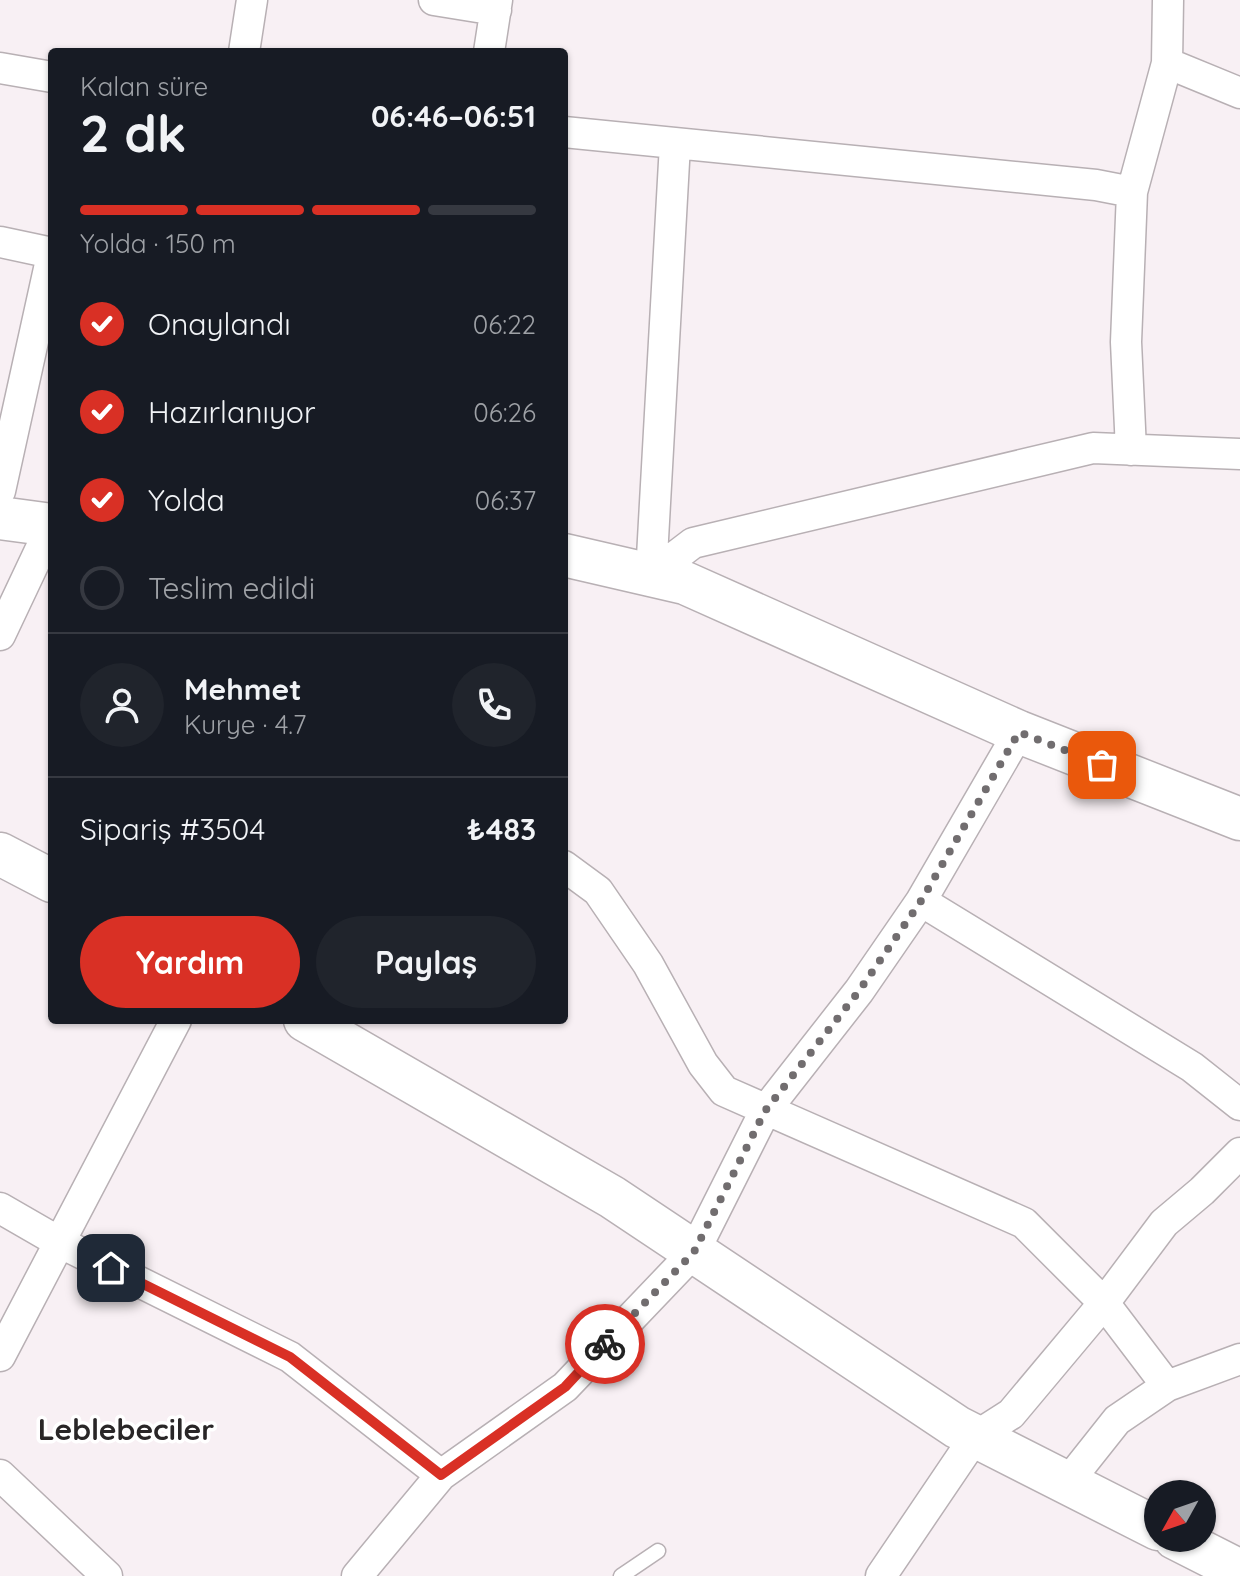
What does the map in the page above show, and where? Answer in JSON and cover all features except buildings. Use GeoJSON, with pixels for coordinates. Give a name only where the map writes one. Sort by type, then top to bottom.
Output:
{"type":"FeatureCollection","features":[{"type":"Feature","properties":{"kind":"street"},"geometry":{"type":"LineString","coordinates":[[245,48],[252,0]]}},
{"type":"Feature","properties":{"kind":"street"},"geometry":{"type":"LineString","coordinates":[[434,0],[497,5],[490,48]]}},
{"type":"Feature","properties":{"kind":"street"},"geometry":{"type":"LineString","coordinates":[[1131,450],[1126,342],[1132,192],[1167,63],[1168,0]]}},
{"type":"Feature","properties":{"kind":"street"},"geometry":{"type":"LineString","coordinates":[[1167,63],[1240,93]]}},
{"type":"Feature","properties":{"kind":"street"},"geometry":{"type":"LineString","coordinates":[[0,68],[48,76]]}},
{"type":"Feature","properties":{"kind":"street"},"geometry":{"type":"LineString","coordinates":[[568,132],[1096,185],[1132,192]]}},
{"type":"Feature","properties":{"kind":"street"},"geometry":{"type":"LineString","coordinates":[[651,575],[675,144]]}},
{"type":"Feature","properties":{"kind":"street"},"geometry":{"type":"LineString","coordinates":[[0,242],[48,253]]}},
{"type":"Feature","properties":{"kind":"street"},"geometry":{"type":"LineString","coordinates":[[0,491],[48,272]]}},
{"type":"Feature","properties":{"kind":"street"},"geometry":{"type":"LineString","coordinates":[[651,575],[693,543],[1093,448],[1240,454]]}},
{"type":"Feature","properties":{"kind":"street"},"geometry":{"type":"LineString","coordinates":[[0,518],[48,524]]}},
{"type":"Feature","properties":{"kind":"street"},"geometry":{"type":"LineString","coordinates":[[0,635],[48,533]]}},
{"type":"Feature","properties":{"kind":"street"},"geometry":{"type":"LineString","coordinates":[[568,556],[685,583],[1019,732],[1240,819]]}},
{"type":"Feature","properties":{"kind":"street"},"geometry":{"type":"LineString","coordinates":[[357,1576],[441,1475],[565,1387],[694,1252],[765,1111],[859,991],[921,901],[1019,732]]}},
{"type":"Feature","properties":{"kind":"street"},"geometry":{"type":"LineString","coordinates":[[0,854],[48,879]]}},
{"type":"Feature","properties":{"kind":"street"},"geometry":{"type":"LineString","coordinates":[[568,869],[598,891],[648,964],[703,1064],[724,1091],[1024,1223],[1104,1303],[1167,1386]]}},
{"type":"Feature","properties":{"kind":"street"},"geometry":{"type":"LineString","coordinates":[[921,901],[1192,1067],[1240,1105]]}},
{"type":"Feature","properties":{"kind":"street"},"geometry":{"type":"LineString","coordinates":[[0,1356],[174,1024]]}},
{"type":"Feature","properties":{"kind":"street"},"geometry":{"type":"LineString","coordinates":[[312,1024],[612,1197],[957,1427],[1144,1522]]}},
{"type":"Feature","properties":{"kind":"street"},"geometry":{"type":"LineString","coordinates":[[881,1576],[975,1437],[1011,1414],[1104,1303],[1164,1223],[1240,1153]]}},
{"type":"Feature","properties":{"kind":"street"},"geometry":{"type":"LineString","coordinates":[[0,1208],[59,1242],[290,1357],[441,1475]]}},
{"type":"Feature","properties":{"kind":"street"},"geometry":{"type":"LineString","coordinates":[[1067,1483],[1117,1420],[1167,1386],[1240,1359]]}},
{"type":"Feature","properties":{"kind":"street"},"geometry":{"type":"LineString","coordinates":[[0,1475],[107,1576]]}},
{"type":"Feature","properties":{"kind":"street"},"geometry":{"type":"LineString","coordinates":[[1203,1552],[1240,1571]]}},
{"type":"Feature","properties":{"kind":"lane"},"geometry":{"type":"LineString","coordinates":[[621,1576],[658,1551]]}},
{"type":"Feature","properties":{"kind":"way so far"},"geometry":{"type":"LineString","coordinates":[[605,1344],[694,1252],[765,1111],[859,991],[921,901],[1019,732],[1102,765]]}},
{"type":"Feature","properties":{"kind":"district","name":"Leblebeciler"},"geometry":{"type":"Point","coordinates":[126,1430]}},
{"type":"Feature","properties":{"kind":"route"},"geometry":{"type":"LineString","coordinates":[[111,1268],[290,1357],[441,1475],[565,1387],[605,1344]]}}]}
